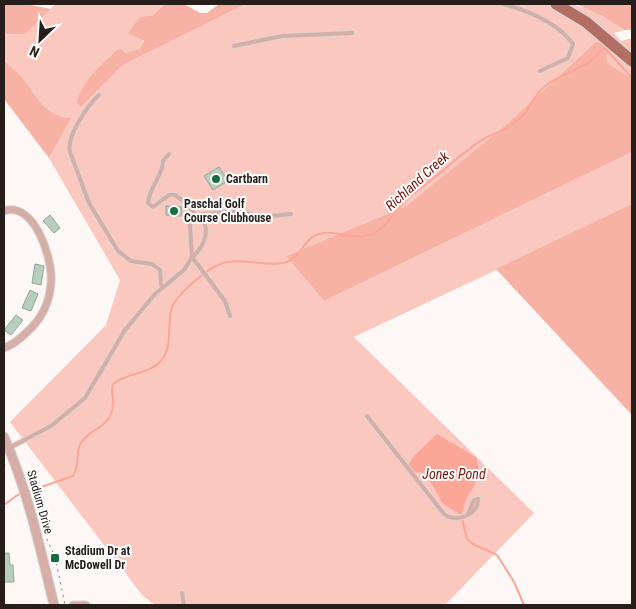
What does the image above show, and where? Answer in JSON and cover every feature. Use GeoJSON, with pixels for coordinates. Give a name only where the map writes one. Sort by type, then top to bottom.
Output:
{"type":"FeatureCollection","features":[{"type":"Feature","properties":{"kind":"main road"},"geometry":{"type":"LineString","coordinates":[[556,4],[586,22],[632,61]]}},
{"type":"Feature","properties":{"kind":"street"},"geometry":{"type":"LineString","coordinates":[[4,211],[15,210],[28,218],[39,232],[46,249],[51,276],[48,304],[42,315],[33,328],[21,339],[4,348]]}},
{"type":"Feature","properties":{"kind":"street","name":"Stadium Drive"},"geometry":{"type":"LineString","coordinates":[[4,437],[20,476],[32,514],[54,605]]}},
{"type":"Feature","properties":{"kind":"street"},"geometry":{"type":"LineString","coordinates":[[73,605],[86,605]]}},
{"type":"Feature","properties":{"kind":"lane"},"geometry":{"type":"LineString","coordinates":[[503,4],[541,18],[558,29],[573,44],[572,52],[568,58],[540,71]]}},
{"type":"Feature","properties":{"kind":"lane"},"geometry":{"type":"LineString","coordinates":[[234,46],[282,36],[352,33]]}},
{"type":"Feature","properties":{"kind":"lane"},"geometry":{"type":"LineString","coordinates":[[99,95],[79,122],[69,146],[70,152],[91,207],[118,251],[131,262],[156,266],[160,270],[160,279],[163,287]]}},
{"type":"Feature","properties":{"kind":"lane"},"geometry":{"type":"LineString","coordinates":[[9,448],[51,426],[85,398],[125,330],[163,287],[184,270],[205,240],[205,225],[199,216],[195,215],[189,205],[175,195],[169,196],[155,207],[148,204],[152,186],[163,166],[163,160],[169,154]]}},
{"type":"Feature","properties":{"kind":"lane"},"geometry":{"type":"LineString","coordinates":[[195,215],[239,211],[261,217],[291,214]]}},
{"type":"Feature","properties":{"kind":"lane"},"geometry":{"type":"LineString","coordinates":[[195,215],[190,225],[192,257],[225,301],[230,316]]}},
{"type":"Feature","properties":{"kind":"lane"},"geometry":{"type":"LineString","coordinates":[[367,416],[444,514],[457,519],[468,514]]}},
{"type":"Feature","properties":{"kind":"lane"},"geometry":{"type":"LineString","coordinates":[[182,594],[184,605]]}},
{"type":"Feature","properties":{"kind":"path"},"geometry":{"type":"LineString","coordinates":[[43,534],[55,557],[66,605]]}},
{"type":"Feature","properties":{"kind":"shaded area"},"geometry":{"type":"Polygon","coordinates":[[[4,4],[26,4],[51,9],[25,34],[4,34],[4,4]]]}},
{"type":"Feature","properties":{"kind":"shaded area"},"geometry":{"type":"Polygon","coordinates":[[[55,4],[165,4],[153,15],[140,17],[133,36],[141,38],[144,44],[140,50],[125,53],[81,107],[123,65],[246,4],[549,4],[599,39],[508,123],[406,206],[286,256],[324,301],[632,152],[632,206],[354,337],[534,513],[445,605],[155,605],[143,596],[10,422],[106,325],[120,280],[49,158],[70,118],[53,114],[47,109],[21,76],[4,60],[4,34],[19,33],[33,26],[55,4]]]}},
{"type":"Feature","properties":{"kind":"shaded area"},"geometry":{"type":"Polygon","coordinates":[[[165,4],[184,4],[200,13],[207,13],[219,4],[246,4],[123,65],[81,107],[77,103],[79,95],[88,80],[117,50],[121,49],[125,53],[140,49],[144,41],[128,33],[140,17],[153,15],[165,4]]]}},
{"type":"Feature","properties":{"kind":"shaded area"},"geometry":{"type":"Polygon","coordinates":[[[563,4],[580,6],[602,16],[624,30],[614,33],[621,41],[632,38],[632,57],[563,4]]]}},
{"type":"Feature","properties":{"kind":"shaded area"},"geometry":{"type":"Polygon","coordinates":[[[576,4],[632,4],[632,30],[624,30],[602,16],[576,4]]]}},
{"type":"Feature","properties":{"kind":"shaded area"},"geometry":{"type":"Polygon","coordinates":[[[599,39],[613,50],[606,56],[608,63],[632,79],[632,152],[324,301],[286,256],[406,206],[508,123],[599,39]]]}},
{"type":"Feature","properties":{"kind":"shaded area"},"geometry":{"type":"Polygon","coordinates":[[[613,50],[632,67],[632,79],[608,63],[606,56],[613,50]]]}},
{"type":"Feature","properties":{"kind":"shaded area"},"geometry":{"type":"Polygon","coordinates":[[[4,60],[21,76],[47,109],[62,117],[71,118],[49,158],[4,99],[4,60]]]}},
{"type":"Feature","properties":{"kind":"shaded area"},"geometry":{"type":"Polygon","coordinates":[[[632,204],[632,415],[496,269],[632,204]]]}},
{"type":"Feature","properties":{"kind":"water","name":"Jones Pond"},"geometry":{"type":"Polygon","coordinates":[[[437,434],[476,457],[478,463],[478,478],[466,498],[460,515],[442,503],[432,483],[424,473],[413,472],[408,465],[414,456],[437,434]]]}},
{"type":"Feature","properties":{"kind":"building","name":"Cartbarn"},"geometry":{"type":"Polygon","coordinates":[[[219,167],[228,181],[213,190],[204,176],[219,167]]]}},
{"type":"Feature","properties":{"kind":"building","name":"Paschal Golf Course Clubhouse"},"geometry":{"type":"Polygon","coordinates":[[[166,206],[182,207],[181,216],[166,215],[166,206]]]}},
{"type":"Feature","properties":{"kind":"building"},"geometry":{"type":"Polygon","coordinates":[[[50,215],[60,228],[54,233],[43,221],[50,215]]]}},
{"type":"Feature","properties":{"kind":"building"},"geometry":{"type":"Polygon","coordinates":[[[35,264],[44,266],[41,285],[32,283],[35,264]]]}},
{"type":"Feature","properties":{"kind":"building"},"geometry":{"type":"Polygon","coordinates":[[[30,290],[38,294],[31,311],[22,308],[30,290]]]}},
{"type":"Feature","properties":{"kind":"building"},"geometry":{"type":"Polygon","coordinates":[[[16,315],[23,320],[11,335],[4,330],[16,315]]]}},
{"type":"Feature","properties":{"kind":"building"},"geometry":{"type":"Polygon","coordinates":[[[4,553],[9,553],[10,565],[13,565],[14,582],[4,582],[4,553]]]}},
{"type":"Feature","properties":{"kind":"waterway","name":"Richland Creek"},"geometry":{"type":"LineString","coordinates":[[27,492],[73,476],[81,443],[88,435],[109,419],[113,406],[113,384],[150,369],[160,362],[167,350],[172,307],[185,290],[204,273],[216,266],[232,261],[266,264],[289,261],[297,255],[311,238],[323,233],[356,237],[375,233],[384,226],[409,198],[465,152],[481,140],[517,121],[545,86],[553,80],[590,62],[604,47],[632,78]]}},
{"type":"Feature","properties":{"kind":"waterway","name":"Richland Creek"},"geometry":{"type":"LineString","coordinates":[[4,505],[23,493]]}},
{"type":"Feature","properties":{"kind":"waterway"},"geometry":{"type":"LineString","coordinates":[[461,514],[467,539],[473,544],[497,555],[514,582],[524,605]]}},
{"type":"Feature","properties":{"kind":"place","name":"Cartbarn"},"geometry":{"type":"Point","coordinates":[216,179]}},
{"type":"Feature","properties":{"kind":"place","name":"Paschal Golf Course Clubhouse"},"geometry":{"type":"Point","coordinates":[174,211]}},
{"type":"Feature","properties":{"kind":"place","name":"Stadium Dr at McDowell Dr"},"geometry":{"type":"Point","coordinates":[55,558]}}]}
